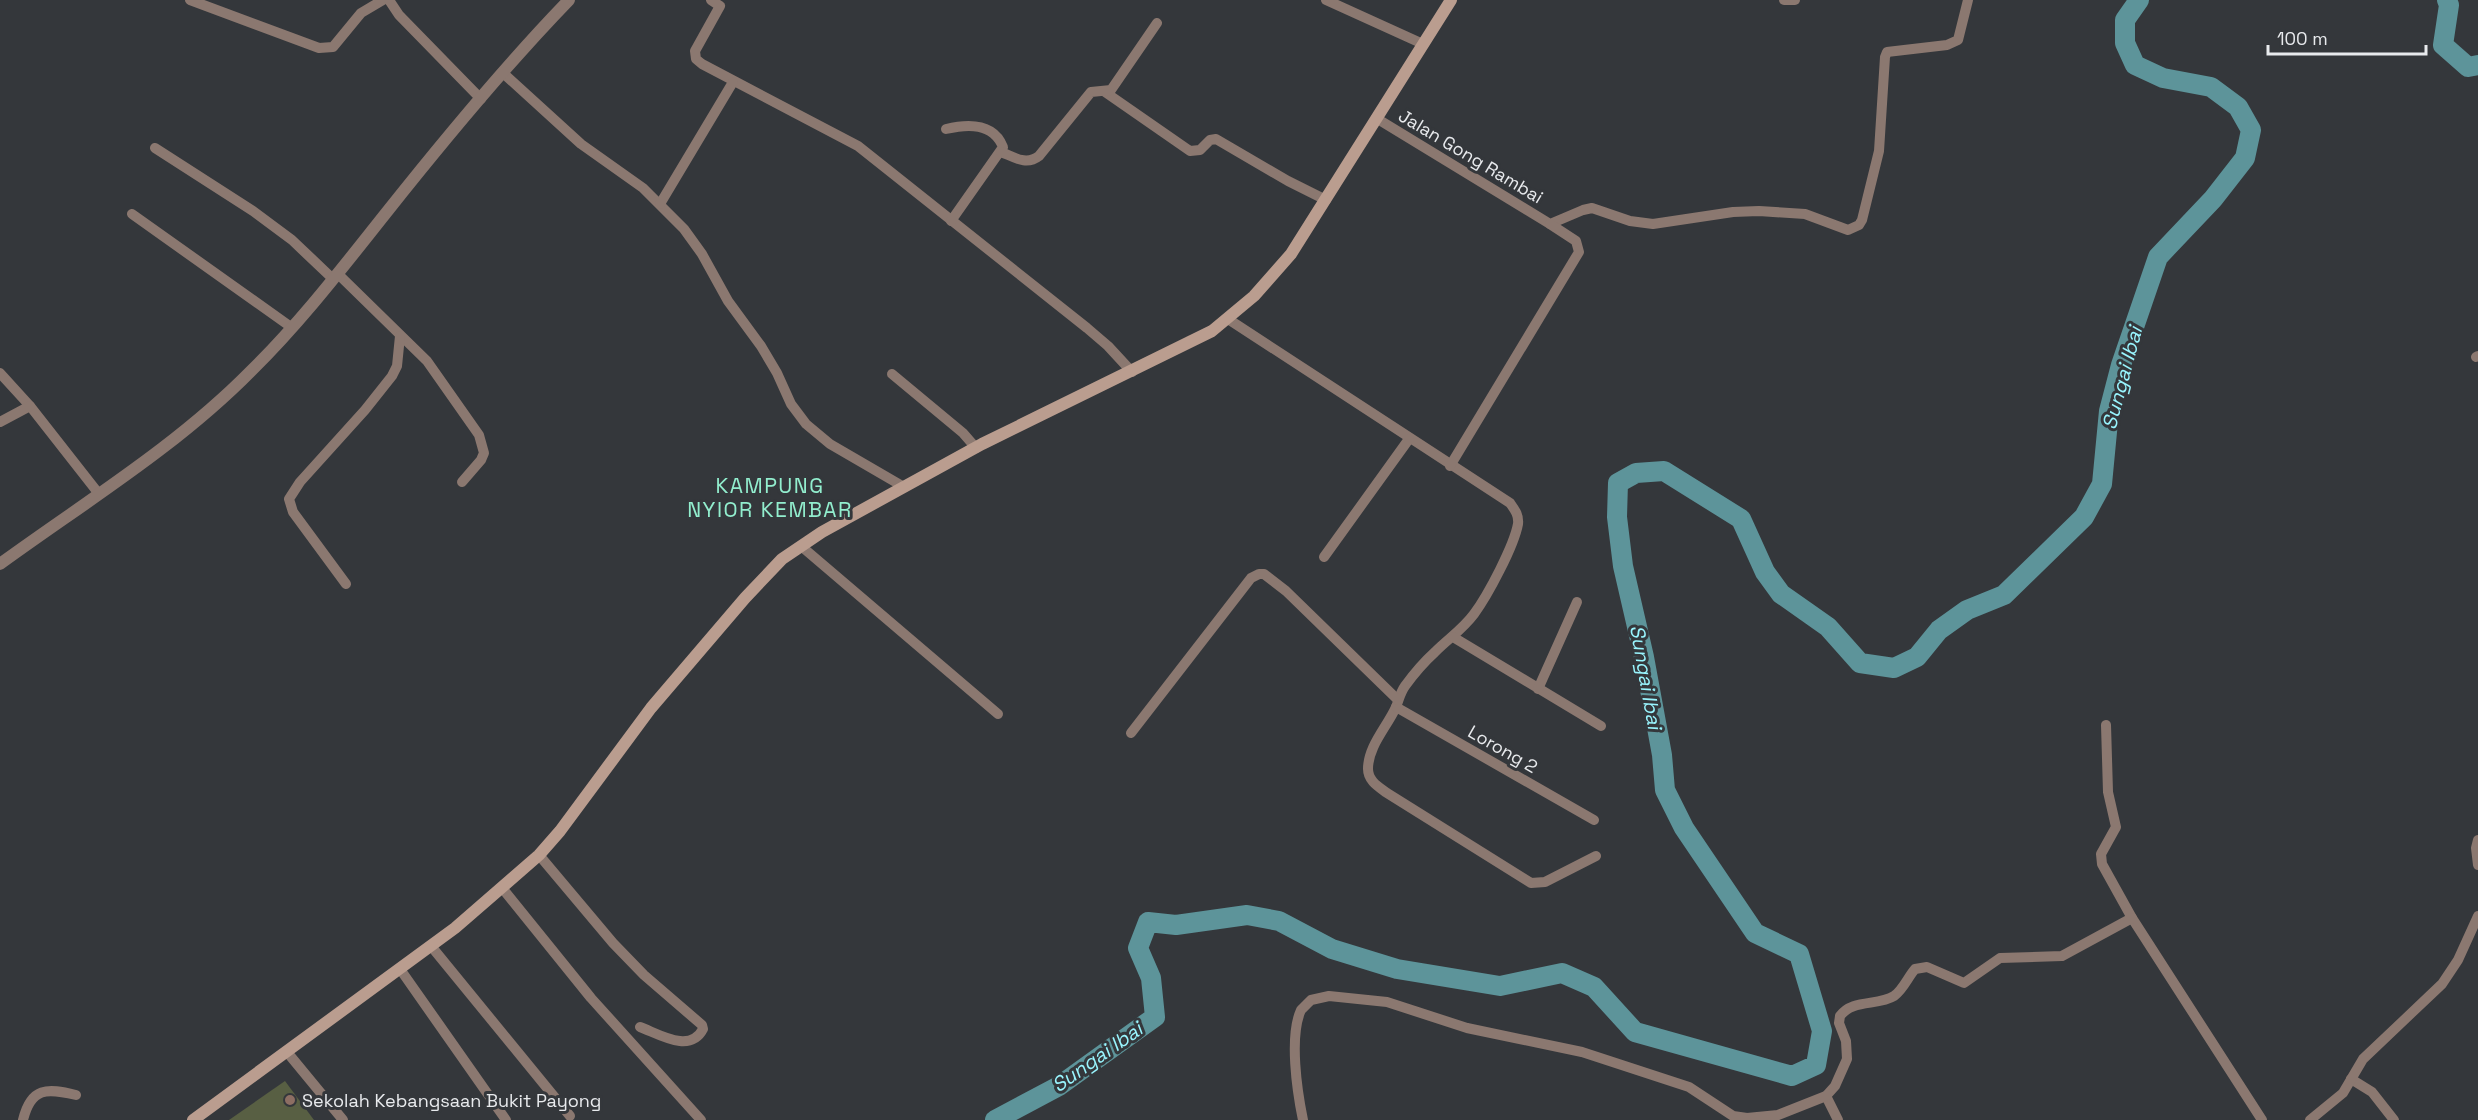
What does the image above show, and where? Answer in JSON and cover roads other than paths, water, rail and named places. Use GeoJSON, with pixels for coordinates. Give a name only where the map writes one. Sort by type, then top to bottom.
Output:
{"type":"FeatureCollection","features":[{"type":"Feature","properties":{"kind":"main road"},"geometry":{"type":"LineString","coordinates":[[193,1120],[431,946],[503,889],[539,855],[658,699],[782,559],[904,487],[976,448],[1203,336],[1228,319],[1276,273],[1291,254],[1451,0]]}},
{"type":"Feature","properties":{"kind":"street"},"geometry":{"type":"LineString","coordinates":[[189,0],[319,48],[327,48],[333,46],[362,14],[383,0]]}},
{"type":"Feature","properties":{"kind":"street"},"geometry":{"type":"LineString","coordinates":[[389,0],[399,15],[481,99]]}},
{"type":"Feature","properties":{"kind":"street"},"geometry":{"type":"LineString","coordinates":[[0,564],[140,466],[202,418],[251,371],[336,277],[432,155],[569,0]]}},
{"type":"Feature","properties":{"kind":"street"},"geometry":{"type":"LineString","coordinates":[[711,0],[720,6],[694,54],[702,64],[858,146],[1088,328],[1132,372]]}},
{"type":"Feature","properties":{"kind":"street"},"geometry":{"type":"LineString","coordinates":[[1326,0],[1423,44]]}},
{"type":"Feature","properties":{"kind":"street"},"geometry":{"type":"LineString","coordinates":[[1784,0],[1795,0]]}},
{"type":"Feature","properties":{"kind":"street","name":"Jalan Gong Rambai"},"geometry":{"type":"LineString","coordinates":[[1376,118],[1550,224],[1592,208],[1630,221],[1653,224],[1733,212],[1759,211],[1805,214],[1848,230],[1855,228],[1862,220],[1879,151],[1887,52],[1947,45],[1958,40],[1968,0]]}},
{"type":"Feature","properties":{"kind":"street"},"geometry":{"type":"LineString","coordinates":[[1001,152],[1026,162],[1033,161],[1091,92],[1111,90],[1157,23]]}},
{"type":"Feature","properties":{"kind":"street"},"geometry":{"type":"LineString","coordinates":[[503,73],[581,144],[618,168],[660,204],[684,229],[702,254],[728,301],[761,346],[801,419],[830,444],[904,487]]}},
{"type":"Feature","properties":{"kind":"street"},"geometry":{"type":"LineString","coordinates":[[660,204],[733,82]]}},
{"type":"Feature","properties":{"kind":"street"},"geometry":{"type":"LineString","coordinates":[[1105,92],[1190,151],[1200,150],[1210,140],[1216,139],[1288,181],[1326,200]]}},
{"type":"Feature","properties":{"kind":"street"},"geometry":{"type":"LineString","coordinates":[[946,129],[964,125],[985,128],[1000,140],[1003,147],[951,221]]}},
{"type":"Feature","properties":{"kind":"street"},"geometry":{"type":"LineString","coordinates":[[155,148],[253,211],[292,240],[400,336],[410,342],[472,423],[483,445],[484,453],[481,460],[462,482]]}},
{"type":"Feature","properties":{"kind":"street"},"geometry":{"type":"LineString","coordinates":[[132,214],[291,327]]}},
{"type":"Feature","properties":{"kind":"street"},"geometry":{"type":"LineString","coordinates":[[1450,466],[1579,252],[1575,241],[1550,224]]}},
{"type":"Feature","properties":{"kind":"street"},"geometry":{"type":"LineString","coordinates":[[1228,319],[1510,503],[1517,512],[1518,522],[1512,542],[1474,615],[1453,637],[1435,651],[1403,688],[1378,737],[1371,757],[1368,770],[1376,785],[1531,883],[1545,882],[1596,856]]}},
{"type":"Feature","properties":{"kind":"street"},"geometry":{"type":"LineString","coordinates":[[346,584],[293,512],[289,499],[300,482],[372,402],[392,376],[397,366],[400,336]]}},
{"type":"Feature","properties":{"kind":"street"},"geometry":{"type":"LineString","coordinates":[[0,373],[30,406],[99,494]]}},
{"type":"Feature","properties":{"kind":"street"},"geometry":{"type":"LineString","coordinates":[[892,374],[963,433],[976,448]]}},
{"type":"Feature","properties":{"kind":"street"},"geometry":{"type":"LineString","coordinates":[[0,422],[30,406]]}},
{"type":"Feature","properties":{"kind":"street"},"geometry":{"type":"LineString","coordinates":[[1324,557],[1409,439]]}},
{"type":"Feature","properties":{"kind":"street"},"geometry":{"type":"LineString","coordinates":[[801,546],[998,714]]}},
{"type":"Feature","properties":{"kind":"street","name":"Lorong 2"},"geometry":{"type":"LineString","coordinates":[[1131,733],[1251,578],[1264,574],[1286,591],[1397,703],[1594,820]]}},
{"type":"Feature","properties":{"kind":"street"},"geometry":{"type":"LineString","coordinates":[[1538,689],[1577,602]]}},
{"type":"Feature","properties":{"kind":"street"},"geometry":{"type":"LineString","coordinates":[[1453,637],[1601,726]]}},
{"type":"Feature","properties":{"kind":"street"},"geometry":{"type":"LineString","coordinates":[[2106,725],[2108,792],[2116,827],[2103,849],[2101,859],[2132,918],[2262,1120]]}},
{"type":"Feature","properties":{"kind":"street"},"geometry":{"type":"LineString","coordinates":[[2478,840],[2476,848],[2478,865]]}},
{"type":"Feature","properties":{"kind":"street"},"geometry":{"type":"LineString","coordinates":[[539,855],[644,975],[704,1029],[693,1039],[679,1042],[640,1027]]}},
{"type":"Feature","properties":{"kind":"street"},"geometry":{"type":"LineString","coordinates":[[503,889],[591,998],[701,1120]]}},
{"type":"Feature","properties":{"kind":"street"},"geometry":{"type":"LineString","coordinates":[[2310,1120],[2343,1093],[2363,1059],[2442,984],[2458,960],[2478,916]]}},
{"type":"Feature","properties":{"kind":"street"},"geometry":{"type":"LineString","coordinates":[[1303,1120],[1297,1077],[1295,1030],[1300,1010],[1311,1000],[1329,996],[1387,1002],[1467,1028],[1582,1052],[1689,1087],[1733,1116],[1747,1118],[1778,1115],[1826,1096],[1840,1078],[1847,1059],[1846,1041],[1839,1023],[1844,1011],[1893,998],[1915,969],[1928,967],[1964,983],[2000,958],[2062,956],[2132,918]]}},
{"type":"Feature","properties":{"kind":"street"},"geometry":{"type":"LineString","coordinates":[[431,946],[570,1116]]}},
{"type":"Feature","properties":{"kind":"street"},"geometry":{"type":"LineString","coordinates":[[400,969],[506,1120]]}},
{"type":"Feature","properties":{"kind":"street"},"geometry":{"type":"LineString","coordinates":[[287,1052],[344,1120]]}},
{"type":"Feature","properties":{"kind":"street"},"geometry":{"type":"LineString","coordinates":[[2351,1079],[2372,1092],[2394,1120]]}},
{"type":"Feature","properties":{"kind":"street"},"geometry":{"type":"LineString","coordinates":[[23,1120],[30,1100],[41,1091],[56,1090],[76,1095]]}},
{"type":"Feature","properties":{"kind":"street"},"geometry":{"type":"LineString","coordinates":[[1826,1096],[1838,1120]]}},
{"type":"Feature","properties":{"kind":"waterway","name":"Sungai Ibai"},"geometry":{"type":"LineString","coordinates":[[995,1120],[1059,1086],[1155,1017],[1151,978],[1138,948],[1148,922],[1176,925],[1247,915],[1279,921],[1332,949],[1397,969],[1500,986],[1562,973],[1594,987],[1635,1032],[1792,1076],[1816,1065],[1822,1031],[1799,954],[1755,933],[1684,828],[1665,790],[1662,755],[1644,657],[1623,566],[1617,517],[1618,483],[1636,473],[1664,471],[1741,519],[1765,572],[1781,594],[1828,627],[1860,663],[1894,668],[1917,657],[1939,630],[1967,610],[2004,595],[2084,517],[2102,484],[2109,411],[2121,365],[2158,257],[2213,199],[2245,158],[2251,130],[2238,107],[2211,87],[2163,78],[2135,65],[2125,43],[2125,20],[2139,0]]}},
{"type":"Feature","properties":{"kind":"waterway","name":"Sungai Ibai"},"geometry":{"type":"LineString","coordinates":[[2447,0],[2449,5],[2443,45],[2468,67],[2478,65]]}},
{"type":"Feature","properties":{"kind":"place","name":"Sekolah Kebangsaan Bukit Payong"},"geometry":{"type":"Point","coordinates":[290,1100]}},
{"type":"Feature","properties":{"kind":"district","name":"KAMPUNG NYIOR KEMBAR"},"geometry":{"type":"Point","coordinates":[770,497]}}]}
